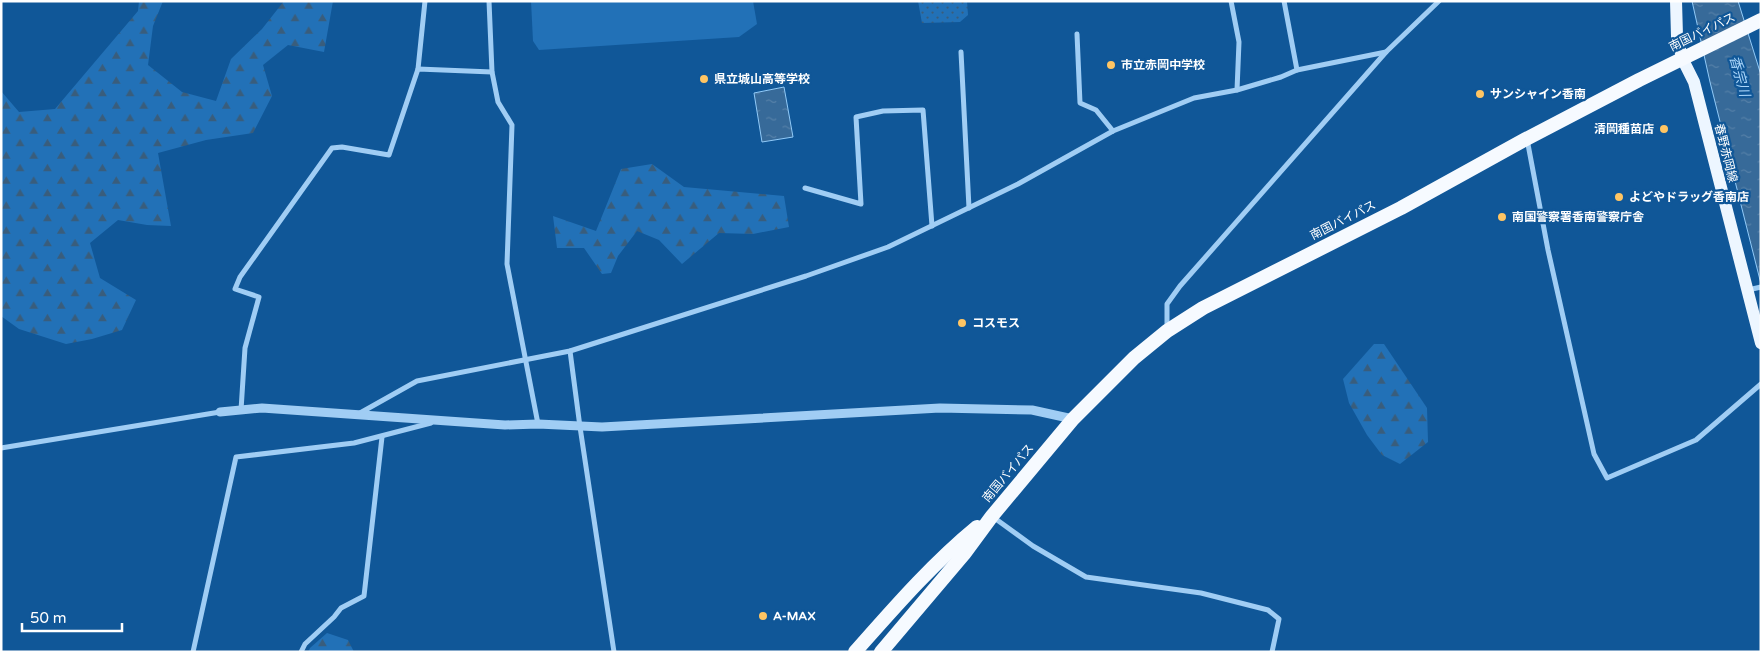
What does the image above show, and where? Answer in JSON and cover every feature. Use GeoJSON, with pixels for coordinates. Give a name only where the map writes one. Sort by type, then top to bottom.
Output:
{"type":"FeatureCollection","features":[{"type":"Feature","properties":{"kind":"highway","name":"南国バイパス"},"geometry":{"type":"LineString","coordinates":[[881,652],[964,554],[992,516],[1073,419],[1134,358],[1167,331],[1203,308],[1400,208],[1639,80],[1761,20]]}},
{"type":"Feature","properties":{"kind":"highway","name":"南国バイパス"},"geometry":{"type":"LineString","coordinates":[[855,652],[898,604],[956,545],[992,516]]}},
{"type":"Feature","properties":{"kind":"main road","name":"春野赤岡線"},"geometry":{"type":"LineString","coordinates":[[1676,1],[1677,36],[1682,58],[1694,82],[1754,288],[1761,343]]}},
{"type":"Feature","properties":{"kind":"street"},"geometry":{"type":"LineString","coordinates":[[241,410],[245,348],[259,297],[235,289],[240,277],[332,148],[342,146],[389,155],[418,69],[425,1]]}},
{"type":"Feature","properties":{"kind":"street"},"geometry":{"type":"LineString","coordinates":[[489,1],[492,72],[498,102],[512,125],[507,264],[538,424]]}},
{"type":"Feature","properties":{"kind":"street"},"geometry":{"type":"LineString","coordinates":[[1231,1],[1239,42],[1237,90]]}},
{"type":"Feature","properties":{"kind":"street"},"geometry":{"type":"LineString","coordinates":[[1284,1],[1297,70]]}},
{"type":"Feature","properties":{"kind":"street"},"geometry":{"type":"LineString","coordinates":[[1167,331],[1167,304],[1180,286],[1386,52],[1439,1]]}},
{"type":"Feature","properties":{"kind":"street"},"geometry":{"type":"LineString","coordinates":[[1077,34],[1080,103],[1096,110],[1113,131]]}},
{"type":"Feature","properties":{"kind":"street"},"geometry":{"type":"LineString","coordinates":[[961,52],[969,208]]}},
{"type":"Feature","properties":{"kind":"street"},"geometry":{"type":"LineString","coordinates":[[358,415],[417,381],[570,351],[888,247],[1018,184],[1113,131],[1194,98],[1237,90],[1281,77],[1297,70],[1386,52]]}},
{"type":"Feature","properties":{"kind":"street"},"geometry":{"type":"LineString","coordinates":[[418,69],[492,72]]}},
{"type":"Feature","properties":{"kind":"street"},"geometry":{"type":"LineString","coordinates":[[805,188],[861,204],[856,117],[883,111],[923,110],[932,226]]}},
{"type":"Feature","properties":{"kind":"street"},"geometry":{"type":"LineString","coordinates":[[1526,139],[1548,250],[1594,454],[1607,478],[1696,440],[1761,384]]}},
{"type":"Feature","properties":{"kind":"street"},"geometry":{"type":"LineString","coordinates":[[570,351],[614,652]]}},
{"type":"Feature","properties":{"kind":"street"},"geometry":{"type":"LineString","coordinates":[[1,448],[220,412],[262,408],[505,425],[538,424],[580,427],[940,408],[1032,410],[1073,419]]}},
{"type":"Feature","properties":{"kind":"street"},"geometry":{"type":"LineString","coordinates":[[193,652],[236,457],[354,443],[438,420]]}},
{"type":"Feature","properties":{"kind":"street"},"geometry":{"type":"LineString","coordinates":[[301,652],[305,644],[342,608],[364,596],[382,436]]}},
{"type":"Feature","properties":{"kind":"street"},"geometry":{"type":"LineString","coordinates":[[992,516],[1033,546],[1086,577],[1201,593],[1268,610],[1279,619],[1272,652]]}},
{"type":"Feature","properties":{"kind":"green space"},"geometry":{"type":"Polygon","coordinates":[[[139,1],[163,1],[153,26],[148,65],[182,92],[216,101],[231,59],[262,29],[284,1],[333,1],[324,52],[288,45],[263,65],[272,96],[253,133],[206,140],[158,153],[171,226],[147,225],[118,220],[90,243],[100,278],[136,300],[122,330],[66,344],[19,329],[1,316],[1,91],[19,112],[55,109],[138,11],[139,1]]]}},
{"type":"Feature","properties":{"kind":"green space"},"geometry":{"type":"Polygon","coordinates":[[[531,1],[753,1],[757,24],[739,37],[539,50],[533,41],[531,1]]]}},
{"type":"Feature","properties":{"kind":"green space"},"geometry":{"type":"Polygon","coordinates":[[[918,1],[967,1],[968,15],[960,22],[922,23],[918,1]]]}},
{"type":"Feature","properties":{"kind":"green space"},"geometry":{"type":"Polygon","coordinates":[[[652,164],[684,187],[784,196],[789,227],[753,234],[719,233],[682,264],[659,240],[637,231],[618,256],[611,273],[602,274],[584,248],[557,248],[553,216],[596,231],[621,169],[652,164]]]}},
{"type":"Feature","properties":{"kind":"green space"},"geometry":{"type":"Polygon","coordinates":[[[1374,344],[1384,344],[1427,408],[1428,442],[1400,464],[1382,455],[1367,435],[1349,403],[1343,379],[1374,344]]]}},
{"type":"Feature","properties":{"kind":"green space"},"geometry":{"type":"Polygon","coordinates":[[[327,633],[348,640],[354,652],[308,652],[327,633]]]}},
{"type":"Feature","properties":{"kind":"water","name":"香宗川"},"geometry":{"type":"Polygon","coordinates":[[[1692,1],[1738,1],[1761,75],[1761,284],[1710,82],[1692,1]]]}},
{"type":"Feature","properties":{"kind":"water"},"geometry":{"type":"Polygon","coordinates":[[[784,87],[793,137],[762,142],[754,93],[784,87]]]}},
{"type":"Feature","properties":{"kind":"place","name":"市立赤岡中学校"},"geometry":{"type":"Point","coordinates":[1111,65]}},
{"type":"Feature","properties":{"kind":"place","name":"県立城山高等学校"},"geometry":{"type":"Point","coordinates":[704,79]}},
{"type":"Feature","properties":{"kind":"place","name":"サンシャイン香南"},"geometry":{"type":"Point","coordinates":[1480,94]}},
{"type":"Feature","properties":{"kind":"place","name":"清岡種苗店"},"geometry":{"type":"Point","coordinates":[1664,129]}},
{"type":"Feature","properties":{"kind":"place","name":"よどやドラッグ香南店"},"geometry":{"type":"Point","coordinates":[1619,197]}},
{"type":"Feature","properties":{"kind":"place","name":"南国警察署香南警察庁舎"},"geometry":{"type":"Point","coordinates":[1502,217]}},
{"type":"Feature","properties":{"kind":"place","name":"コスモス"},"geometry":{"type":"Point","coordinates":[962,323]}},
{"type":"Feature","properties":{"kind":"place","name":"A-MAX"},"geometry":{"type":"Point","coordinates":[763,616]}}]}
